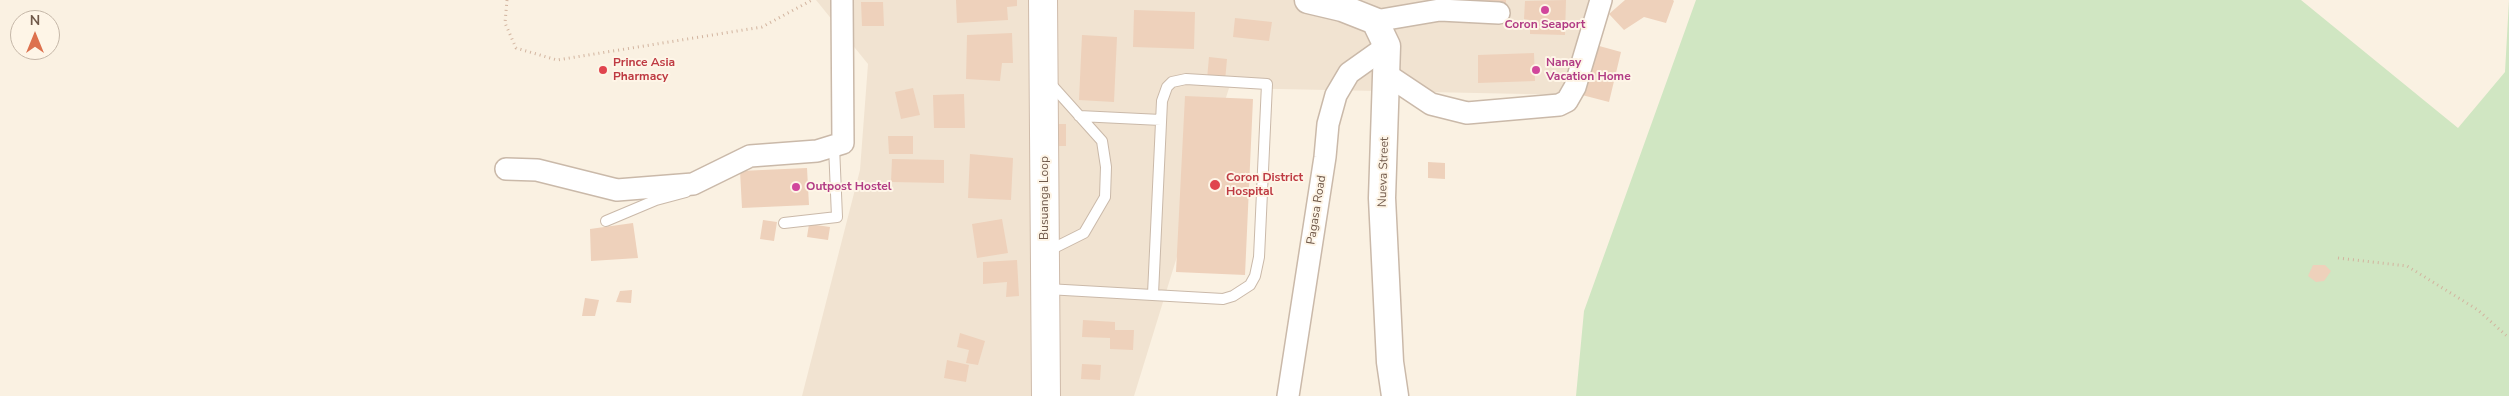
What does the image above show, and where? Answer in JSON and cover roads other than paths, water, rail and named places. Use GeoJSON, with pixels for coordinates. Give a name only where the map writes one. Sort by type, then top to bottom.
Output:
{"type":"FeatureCollection","features":[{"type":"Feature","properties":{"kind":"main road","name":"Busuanga Loop"},"geometry":{"type":"LineString","coordinates":[[1043,0],[1046,396]]}},
{"type":"Feature","properties":{"kind":"street"},"geometry":{"type":"LineString","coordinates":[[506,169],[537,170],[617,190],[693,184],[750,156],[817,151],[843,143],[842,0]]}},
{"type":"Feature","properties":{"kind":"street"},"geometry":{"type":"LineString","coordinates":[[1308,0],[1342,8],[1375,21],[1440,10],[1499,13]]}},
{"type":"Feature","properties":{"kind":"street"},"geometry":{"type":"LineString","coordinates":[[1386,74],[1431,104],[1467,113],[1559,105],[1567,101],[1575,87],[1600,0]]}},
{"type":"Feature","properties":{"kind":"street","name":"Nueva Street"},"geometry":{"type":"LineString","coordinates":[[1375,21],[1387,46],[1382,198],[1390,362],[1395,396]]}},
{"type":"Feature","properties":{"kind":"street","name":"Pagasa Road"},"geometry":{"type":"LineString","coordinates":[[1288,396],[1318,204],[1328,124],[1336,95],[1349,72],[1387,46]]}},
{"type":"Feature","properties":{"kind":"lane"},"geometry":{"type":"LineString","coordinates":[[1045,78],[1102,141],[1106,167],[1105,198],[1084,233],[1045,252]]}},
{"type":"Feature","properties":{"kind":"lane"},"geometry":{"type":"LineString","coordinates":[[1046,289],[1224,299],[1242,291],[1255,276],[1259,257],[1268,84],[1179,80],[1167,87],[1163,94],[1153,294]]}},
{"type":"Feature","properties":{"kind":"lane"},"geometry":{"type":"LineString","coordinates":[[1079,116],[1161,120]]}},
{"type":"Feature","properties":{"kind":"lane"},"geometry":{"type":"LineString","coordinates":[[784,223],[837,217],[834,146]]}},
{"type":"Feature","properties":{"kind":"lane"},"geometry":{"type":"LineString","coordinates":[[606,221],[656,200],[684,194],[693,184]]}},
{"type":"Feature","properties":{"kind":"place","name":"Coron Seaport"},"geometry":{"type":"Point","coordinates":[1545,10]}},
{"type":"Feature","properties":{"kind":"place","name":"Prince Asia Pharmacy"},"geometry":{"type":"Point","coordinates":[603,70]}},
{"type":"Feature","properties":{"kind":"place","name":"Nanay Vacation Home"},"geometry":{"type":"Point","coordinates":[1536,70]}},
{"type":"Feature","properties":{"kind":"place","name":"Coron District Hospital"},"geometry":{"type":"Point","coordinates":[1215,185]}},
{"type":"Feature","properties":{"kind":"place","name":"Outpost Hostel"},"geometry":{"type":"Point","coordinates":[796,187]}}]}
